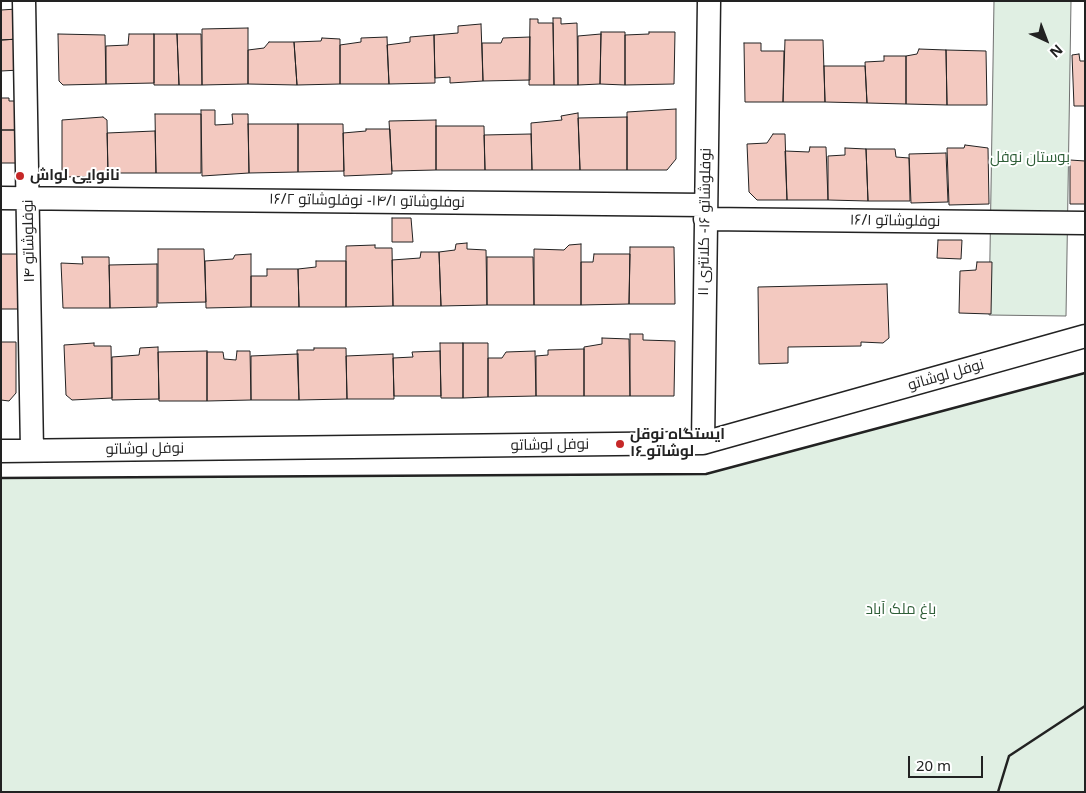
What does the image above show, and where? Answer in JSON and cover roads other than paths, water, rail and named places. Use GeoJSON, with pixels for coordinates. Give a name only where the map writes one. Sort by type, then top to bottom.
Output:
{"type":"FeatureCollection","features":[{"type":"Feature","properties":{"kind":"street","name":"نوفلوشاتو ۱۴"},"geometry":{"type":"LineString","coordinates":[[24,1],[32,450]]}},
{"type":"Feature","properties":{"kind":"street","name":"نوفلوشاتو ۱۶- کلانتری ۱۱"},"geometry":{"type":"LineString","coordinates":[[703,444],[709,1]]}},
{"type":"Feature","properties":{"kind":"street","name":"نوفلوشاتو ۱۴/۱- نوفلوشاتو ۱۶/۲"},"geometry":{"type":"LineString","coordinates":[[1,198],[28,197],[705,212]]}},
{"type":"Feature","properties":{"kind":"street","name":"نوفلوشاتو ۱۶/۱"},"geometry":{"type":"LineString","coordinates":[[705,212],[1085,223]]}},
{"type":"Feature","properties":{"kind":"street","name":"نوفل لوشاتو"},"geometry":{"type":"LineString","coordinates":[[1,450],[703,444],[1085,336]]}},
{"type":"Feature","properties":{"kind":"place","name":"نانوایی لواش"},"geometry":{"type":"Point","coordinates":[20,176]}},
{"type":"Feature","properties":{"kind":"place","name":"ایستگاه نوقل لوشاتو ۱۶"},"geometry":{"type":"Point","coordinates":[620,444]}},
{"type":"Feature","properties":{"kind":"park label","name":"بوستان نوفل"},"geometry":{"type":"Point","coordinates":[1030,158]}},
{"type":"Feature","properties":{"kind":"park label","name":"باغ ملک آباد"},"geometry":{"type":"Point","coordinates":[901,610]}}]}
